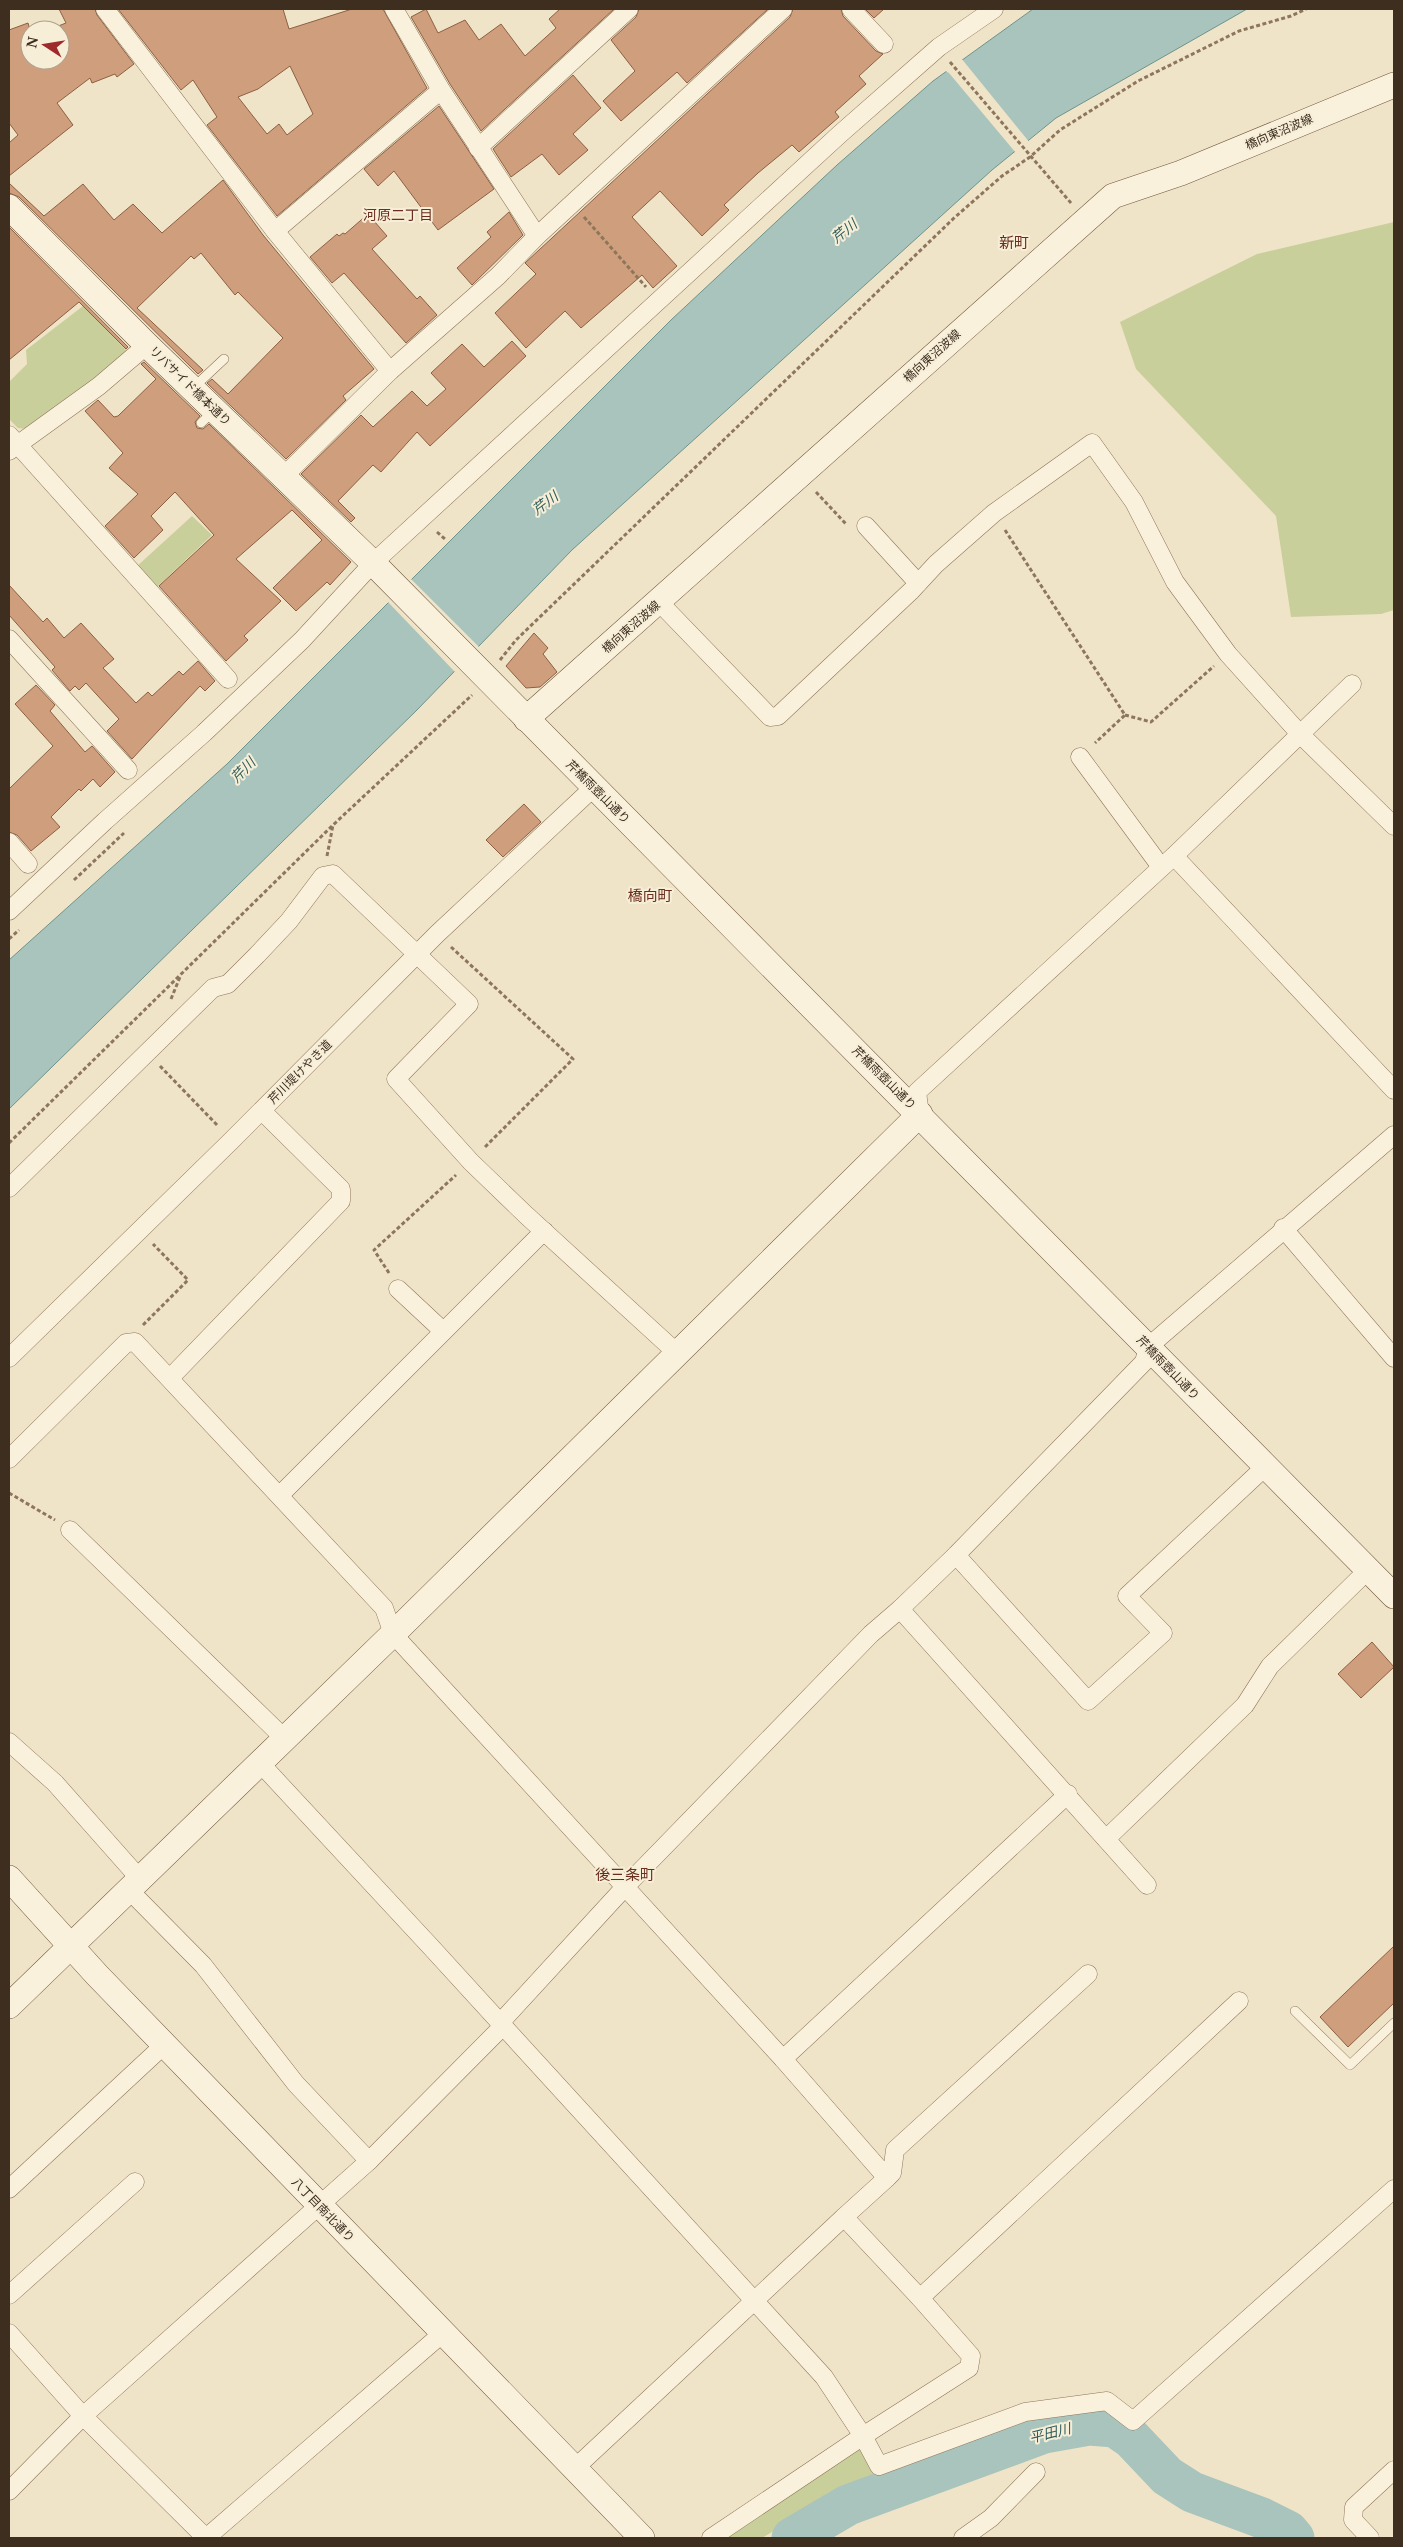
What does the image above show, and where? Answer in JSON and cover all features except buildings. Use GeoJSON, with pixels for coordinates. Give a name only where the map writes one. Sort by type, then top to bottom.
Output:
{"type":"FeatureCollection","features":[{"type":"Feature","properties":{"kind":"main road","name":"橋向東沼波線"},"geometry":{"type":"LineString","coordinates":[[526,719],[1113,196],[1181,173],[1394,85]]}},
{"type":"Feature","properties":{"kind":"main road","name":"リバサイド橋本通り"},"geometry":{"type":"LineString","coordinates":[[9,206],[193,389],[208,416],[284,476],[380,571]]}},
{"type":"Feature","properties":{"kind":"main road","name":"芹橋雨壺山通り"},"geometry":{"type":"LineString","coordinates":[[380,571],[920,1114],[1265,1467],[1394,1596]]}},
{"type":"Feature","properties":{"kind":"main road"},"geometry":{"type":"LineString","coordinates":[[9,2006],[393,1634],[920,1114]]}},
{"type":"Feature","properties":{"kind":"main road","name":"八丁目南北通り"},"geometry":{"type":"LineString","coordinates":[[9,1878],[70,1947],[642,2538]]}},
{"type":"Feature","properties":{"kind":"street"},"geometry":{"type":"LineString","coordinates":[[105,9],[276,231],[341,307],[390,371]]}},
{"type":"Feature","properties":{"kind":"street"},"geometry":{"type":"LineString","coordinates":[[394,9],[441,90],[537,236]]}},
{"type":"Feature","properties":{"kind":"street"},"geometry":{"type":"LineString","coordinates":[[478,148],[629,9]]}},
{"type":"Feature","properties":{"kind":"street"},"geometry":{"type":"LineString","coordinates":[[284,476],[390,371],[498,276],[572,203],[783,9]]}},
{"type":"Feature","properties":{"kind":"street"},"geometry":{"type":"LineString","coordinates":[[851,9],[884,44]]}},
{"type":"Feature","properties":{"kind":"street"},"geometry":{"type":"LineString","coordinates":[[9,912],[105,821],[380,571],[840,134],[939,47],[994,9]]}},
{"type":"Feature","properties":{"kind":"street"},"geometry":{"type":"LineString","coordinates":[[276,231],[441,90]]}},
{"type":"Feature","properties":{"kind":"street"},"geometry":{"type":"LineString","coordinates":[[147,345],[48,426],[11,443],[28,459],[228,678]]}},
{"type":"Feature","properties":{"kind":"street"},"geometry":{"type":"LineString","coordinates":[[659,602],[770,717],[778,716],[936,564],[994,513],[1092,443],[1134,502],[1175,582],[1228,654],[1300,734],[1394,826]]}},
{"type":"Feature","properties":{"kind":"street"},"geometry":{"type":"LineString","coordinates":[[866,526],[918,583]]}},
{"type":"Feature","properties":{"kind":"street"},"geometry":{"type":"LineString","coordinates":[[9,639],[128,770]]}},
{"type":"Feature","properties":{"kind":"street"},"geometry":{"type":"LineString","coordinates":[[920,1114],[917,1092],[1168,862],[1352,684]]}},
{"type":"Feature","properties":{"kind":"street"},"geometry":{"type":"LineString","coordinates":[[1080,758],[1168,862],[1394,1090]]}},
{"type":"Feature","properties":{"kind":"street","name":"芹川堤けやき道"},"geometry":{"type":"LineString","coordinates":[[9,1358],[232,1141],[437,934],[594,788]]}},
{"type":"Feature","properties":{"kind":"street"},"geometry":{"type":"LineString","coordinates":[[9,842],[28,864]]}},
{"type":"Feature","properties":{"kind":"street"},"geometry":{"type":"LineString","coordinates":[[9,1188],[148,1054],[213,988],[228,984],[289,921],[323,876],[334,874],[469,1004],[396,1079],[471,1162],[677,1353]]}},
{"type":"Feature","properties":{"kind":"street"},"geometry":{"type":"LineString","coordinates":[[170,1378],[341,1201],[341,1189],[262,1111]]}},
{"type":"Feature","properties":{"kind":"street"},"geometry":{"type":"LineString","coordinates":[[9,2491],[83,2416],[369,2161],[502,2025],[624,1888],[871,1634],[956,1555],[1144,1362],[1148,1347],[1283,1228],[1394,1135]]}},
{"type":"Feature","properties":{"kind":"street"},"geometry":{"type":"LineString","coordinates":[[1283,1228],[1394,1358]]}},
{"type":"Feature","properties":{"kind":"street"},"geometry":{"type":"LineString","coordinates":[[280,1495],[544,1231]]}},
{"type":"Feature","properties":{"kind":"street"},"geometry":{"type":"LineString","coordinates":[[398,1289],[443,1331]]}},
{"type":"Feature","properties":{"kind":"street"},"geometry":{"type":"LineString","coordinates":[[9,1458],[126,1343],[135,1342],[384,1608],[393,1634],[624,1888],[783,2059],[887,2178]]}},
{"type":"Feature","properties":{"kind":"street"},"geometry":{"type":"LineString","coordinates":[[956,1555],[1088,1701],[1162,1632],[1127,1596],[1265,1467]]}},
{"type":"Feature","properties":{"kind":"street"},"geometry":{"type":"LineString","coordinates":[[70,1530],[285,1739]]}},
{"type":"Feature","properties":{"kind":"street"},"geometry":{"type":"LineString","coordinates":[[1106,1839],[1245,1705],[1270,1666],[1369,1569]]}},
{"type":"Feature","properties":{"kind":"street"},"geometry":{"type":"LineString","coordinates":[[900,1609],[1147,1884]]}},
{"type":"Feature","properties":{"kind":"street"},"geometry":{"type":"LineString","coordinates":[[9,1742],[55,1783],[135,1885],[203,1965],[296,2084],[369,2161]]}},
{"type":"Feature","properties":{"kind":"street"},"geometry":{"type":"LineString","coordinates":[[260,1764],[824,2377],[863,2436],[879,2466],[1025,2412],[1107,2401],[1133,2421],[1394,2188]]}},
{"type":"Feature","properties":{"kind":"street"},"geometry":{"type":"LineString","coordinates":[[783,2059],[1068,1794]]}},
{"type":"Feature","properties":{"kind":"street"},"geometry":{"type":"LineString","coordinates":[[574,2469],[887,2178],[892,2173],[894,2150],[1088,1974]]}},
{"type":"Feature","properties":{"kind":"street"},"geometry":{"type":"LineString","coordinates":[[920,2298],[1239,2002]]}},
{"type":"Feature","properties":{"kind":"street"},"geometry":{"type":"LineString","coordinates":[[9,2189],[164,2044]]}},
{"type":"Feature","properties":{"kind":"street"},"geometry":{"type":"LineString","coordinates":[[9,2295],[135,2182]]}},
{"type":"Feature","properties":{"kind":"street"},"geometry":{"type":"LineString","coordinates":[[711,2538],[863,2436],[969,2368],[971,2356],[844,2217]]}},
{"type":"Feature","properties":{"kind":"street"},"geometry":{"type":"LineString","coordinates":[[9,2332],[83,2416],[206,2538],[443,2333]]}},
{"type":"Feature","properties":{"kind":"street"},"geometry":{"type":"LineString","coordinates":[[1370,2538],[1353,2520],[1354,2507],[1394,2470]]}},
{"type":"Feature","properties":{"kind":"street"},"geometry":{"type":"LineString","coordinates":[[963,2538],[991,2518],[1036,2472]]}},
{"type":"Feature","properties":{"kind":"lane"},"geometry":{"type":"LineString","coordinates":[[193,389],[224,358]]}},
{"type":"Feature","properties":{"kind":"lane"},"geometry":{"type":"LineString","coordinates":[[1295,2011],[1350,2065],[1394,2022]]}},
{"type":"Feature","properties":{"kind":"path"},"geometry":{"type":"LineString","coordinates":[[9,1143],[484,676],[516,640],[947,225],[1002,176],[1030,157],[1060,130],[1138,81],[1238,31],[1291,16],[1306,9]]}},
{"type":"Feature","properties":{"kind":"path"},"geometry":{"type":"LineString","coordinates":[[948,58],[1030,157],[1085,219]]}},
{"type":"Feature","properties":{"kind":"path"},"geometry":{"type":"LineString","coordinates":[[572,203],[638,278]]}},
{"type":"Feature","properties":{"kind":"path"},"geometry":{"type":"LineString","coordinates":[[813,490],[855,533],[866,526]]}},
{"type":"Feature","properties":{"kind":"path"},"geometry":{"type":"LineString","coordinates":[[994,513],[1125,715],[1151,722],[1228,654]]}},
{"type":"Feature","properties":{"kind":"path"},"geometry":{"type":"LineString","coordinates":[[434,529],[446,540]]}},
{"type":"Feature","properties":{"kind":"path"},"geometry":{"type":"LineString","coordinates":[[1080,758],[1125,715]]}},
{"type":"Feature","properties":{"kind":"path"},"geometry":{"type":"LineString","coordinates":[[323,876],[333,825]]}},
{"type":"Feature","properties":{"kind":"path"},"geometry":{"type":"LineString","coordinates":[[398,1289],[374,1250],[471,1162],[573,1060],[437,934]]}},
{"type":"Feature","properties":{"kind":"path"},"geometry":{"type":"LineString","coordinates":[[148,1054],[232,1141]]}},
{"type":"Feature","properties":{"kind":"path"},"geometry":{"type":"LineString","coordinates":[[131,1343],[132,1336],[188,1280],[140,1232]]}},
{"type":"Feature","properties":{"kind":"path"},"geometry":{"type":"LineString","coordinates":[[9,1493],[70,1530]]}},
{"type":"Feature","properties":{"kind":"green space"},"geometry":{"type":"Polygon","coordinates":[[[1394,222],[1394,610],[1381,614],[1291,617],[1276,516],[1136,369],[1120,322],[1257,254],[1394,222]]]}},
{"type":"Feature","properties":{"kind":"green space"},"geometry":{"type":"Polygon","coordinates":[[[83,306],[128,352],[96,381],[26,429],[18,428],[9,419],[9,382],[27,364],[26,350],[83,306]]]}},
{"type":"Feature","properties":{"kind":"green space"},"geometry":{"type":"Polygon","coordinates":[[[192,516],[212,535],[154,590],[135,568],[192,516]]]}},
{"type":"Feature","properties":{"kind":"green space"},"geometry":{"type":"Polygon","coordinates":[[[860,2448],[876,2473],[847,2487],[762,2538],[727,2538],[860,2448]]]}},
{"type":"Feature","properties":{"kind":"water","name":"芹川"},"geometry":{"type":"Polygon","coordinates":[[[1033,9],[1247,9],[1056,118],[992,170],[572,550],[417,710],[9,1109],[9,960],[227,764],[671,320],[837,165],[933,81],[1033,9]]]}},
{"type":"Feature","properties":{"kind":"pier"},"geometry":{"type":"Polygon","coordinates":[[[961,58],[1030,143],[1016,153],[949,73],[944,70],[961,58]]]}},
{"type":"Feature","properties":{"kind":"pier"},"geometry":{"type":"Polygon","coordinates":[[[410,578],[480,648],[456,673],[387,601],[410,578]]]}},
{"type":"Feature","properties":{"kind":"waterway","name":"平田川"},"geometry":{"type":"LineString","coordinates":[[792,2538],[848,2505],[1044,2433],[1089,2425],[1115,2427],[1131,2438],[1167,2476],[1192,2492],[1262,2518],[1288,2531],[1294,2538]]}},
{"type":"Feature","properties":{"kind":"district","name":"河原二丁目"},"geometry":{"type":"Point","coordinates":[398,215]}},
{"type":"Feature","properties":{"kind":"district","name":"新町"},"geometry":{"type":"Point","coordinates":[1014,243]}},
{"type":"Feature","properties":{"kind":"district","name":"橋向町"},"geometry":{"type":"Point","coordinates":[650,896]}},
{"type":"Feature","properties":{"kind":"district","name":"後三条町"},"geometry":{"type":"Point","coordinates":[625,1875]}}]}
